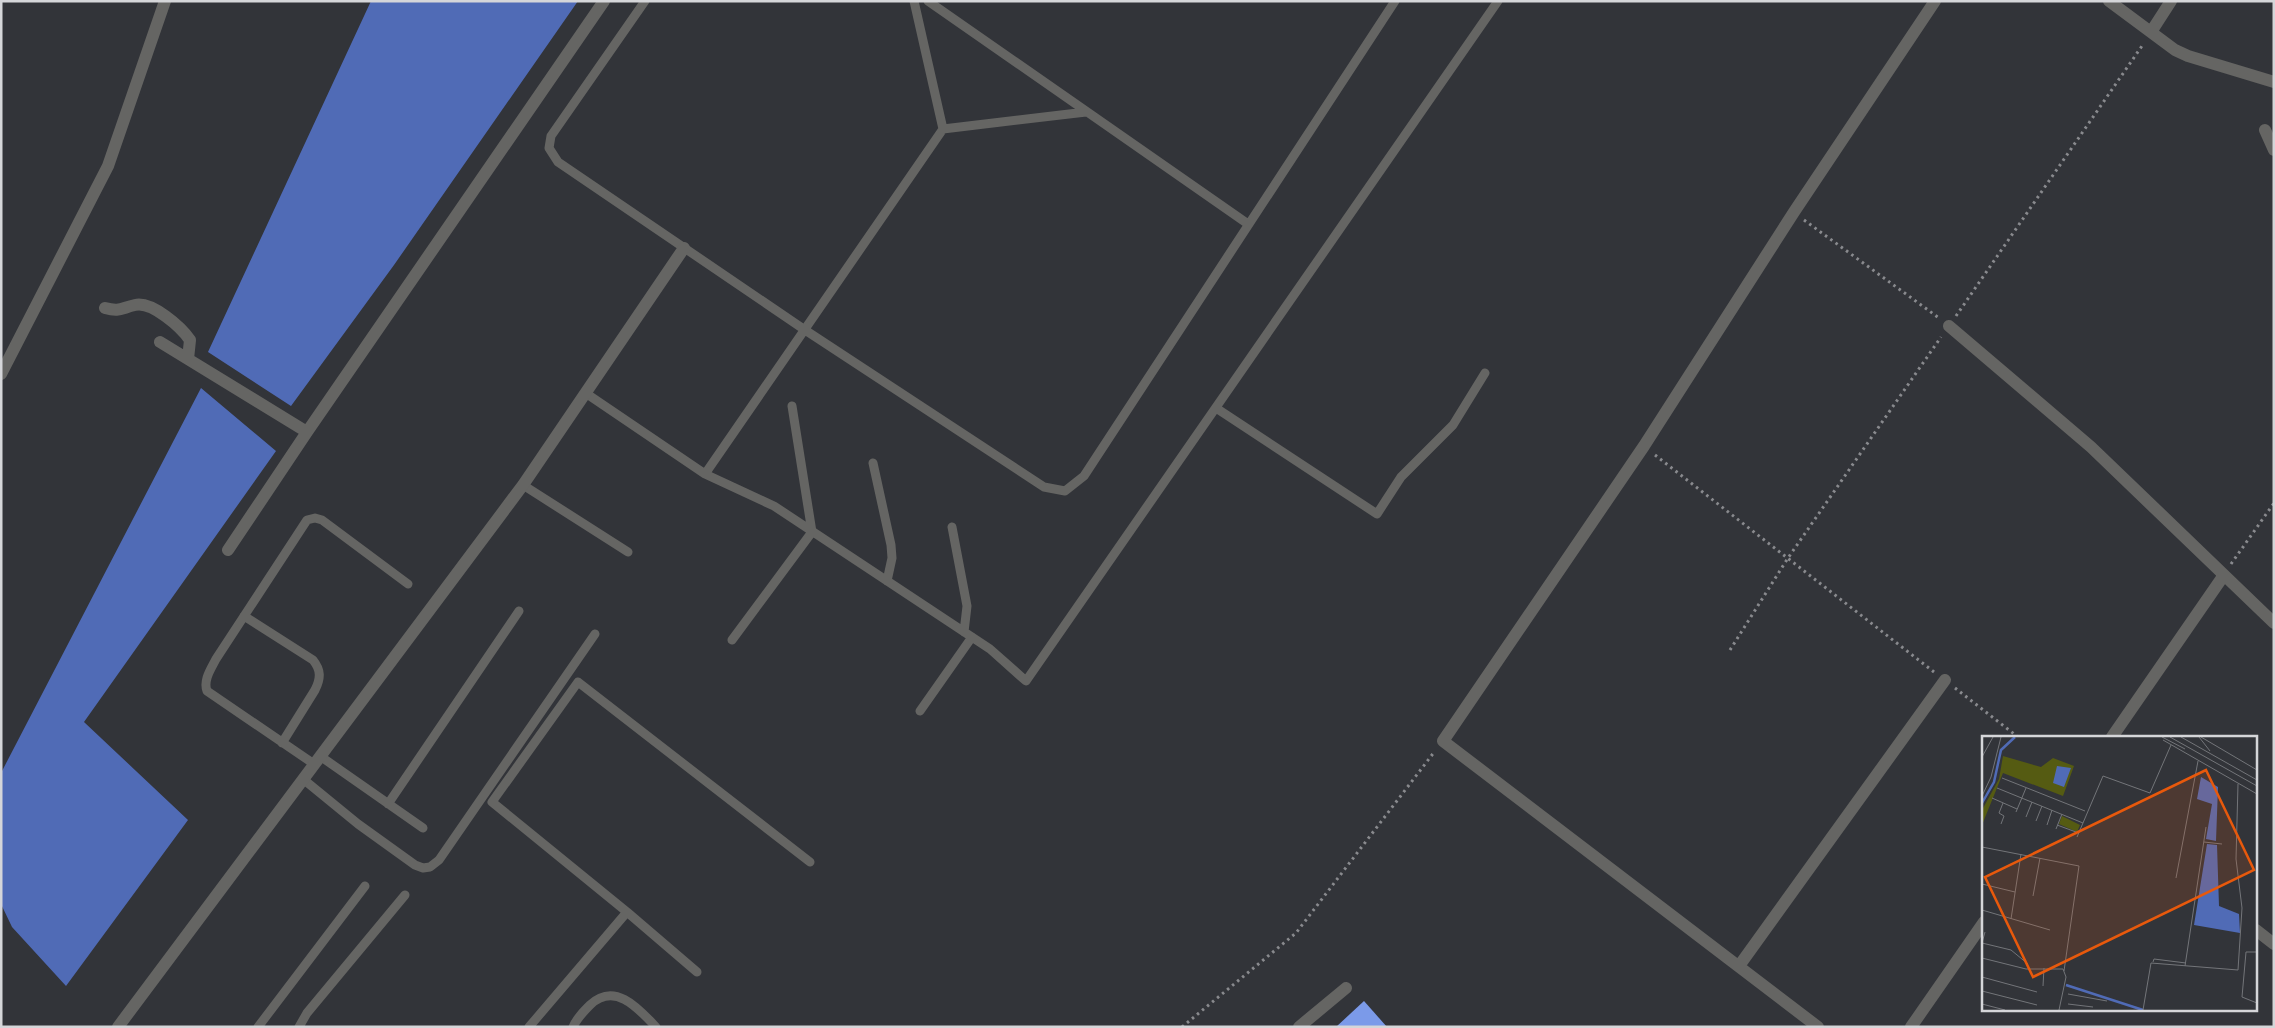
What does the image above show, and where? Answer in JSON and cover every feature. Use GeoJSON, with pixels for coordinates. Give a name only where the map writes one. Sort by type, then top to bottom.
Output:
{"type":"FeatureCollection","features":[{"type":"Feature","properties":{"kind":"street"},"geometry":{"type":"LineString","coordinates":[[1,374],[108,166],[165,1]]}},
{"type":"Feature","properties":{"kind":"street"},"geometry":{"type":"LineString","coordinates":[[228,550],[604,1]]}},
{"type":"Feature","properties":{"kind":"street"},"geometry":{"type":"LineString","coordinates":[[1818,1027],[1442,741],[1644,446],[1794,212],[1934,1]]}},
{"type":"Feature","properties":{"kind":"street"},"geometry":{"type":"LineString","coordinates":[[2109,1],[2175,50],[2188,56],[2274,82]]}},
{"type":"Feature","properties":{"kind":"street"},"geometry":{"type":"LineString","coordinates":[[2151,32],[2171,1]]}},
{"type":"Feature","properties":{"kind":"street"},"geometry":{"type":"LineString","coordinates":[[2265,130],[2274,150]]}},
{"type":"Feature","properties":{"kind":"street"},"geometry":{"type":"LineString","coordinates":[[118,1027],[523,485],[587,394],[684,248]]}},
{"type":"Feature","properties":{"kind":"street"},"geometry":{"type":"LineString","coordinates":[[105,308],[117,311],[136,304],[160,312],[190,340],[188,359]]}},
{"type":"Feature","properties":{"kind":"street"},"geometry":{"type":"LineString","coordinates":[[1949,326],[2091,447],[2274,623]]}},
{"type":"Feature","properties":{"kind":"street"},"geometry":{"type":"LineString","coordinates":[[160,342],[307,432]]}},
{"type":"Feature","properties":{"kind":"street"},"geometry":{"type":"LineString","coordinates":[[2113,736],[2224,575]]}},
{"type":"Feature","properties":{"kind":"street"},"geometry":{"type":"LineString","coordinates":[[1739,966],[1945,680]]}},
{"type":"Feature","properties":{"kind":"street"},"geometry":{"type":"LineString","coordinates":[[1911,1027],[1982,925]]}},
{"type":"Feature","properties":{"kind":"street"},"geometry":{"type":"LineString","coordinates":[[2258,932],[2274,944]]}},
{"type":"Feature","properties":{"kind":"street"},"geometry":{"type":"LineString","coordinates":[[1299,1027],[1346,988]]}},
{"type":"Feature","properties":{"kind":"lane"},"geometry":{"type":"LineString","coordinates":[[645,1],[551,136],[548,148],[558,162],[805,330],[1044,487],[1065,491],[1084,476],[1395,1]]}},
{"type":"Feature","properties":{"kind":"lane"},"geometry":{"type":"LineString","coordinates":[[705,474],[943,128],[914,1]]}},
{"type":"Feature","properties":{"kind":"lane"},"geometry":{"type":"LineString","coordinates":[[928,1],[1248,224]]}},
{"type":"Feature","properties":{"kind":"lane"},"geometry":{"type":"LineString","coordinates":[[587,394],[705,474],[774,506],[990,649],[1026,681],[1498,1]]}},
{"type":"Feature","properties":{"kind":"lane"},"geometry":{"type":"LineString","coordinates":[[943,128],[1086,112]]}},
{"type":"Feature","properties":{"kind":"lane"},"geometry":{"type":"LineString","coordinates":[[1216,408],[1377,514],[1401,477],[1453,425],[1485,373]]}},
{"type":"Feature","properties":{"kind":"lane"},"geometry":{"type":"LineString","coordinates":[[732,640],[812,532],[792,406]]}},
{"type":"Feature","properties":{"kind":"lane"},"geometry":{"type":"LineString","coordinates":[[873,463],[891,545],[892,558],[887,581]]}},
{"type":"Feature","properties":{"kind":"lane"},"geometry":{"type":"LineString","coordinates":[[523,485],[628,552]]}},
{"type":"Feature","properties":{"kind":"lane"},"geometry":{"type":"LineString","coordinates":[[408,584],[326,522],[318,518],[312,518],[301,527],[216,659],[205,686],[206,691],[282,743],[317,760],[424,828]]}},
{"type":"Feature","properties":{"kind":"lane"},"geometry":{"type":"LineString","coordinates":[[920,711],[968,634],[967,606],[952,526]]}},
{"type":"Feature","properties":{"kind":"lane"},"geometry":{"type":"LineString","coordinates":[[388,804],[519,611]]}},
{"type":"Feature","properties":{"kind":"lane"},"geometry":{"type":"LineString","coordinates":[[244,616],[314,660],[319,668],[319,682],[316,690],[282,743]]}},
{"type":"Feature","properties":{"kind":"lane"},"geometry":{"type":"LineString","coordinates":[[302,779],[358,824],[415,865],[423,868],[430,867],[439,860],[595,634]]}},
{"type":"Feature","properties":{"kind":"lane"},"geometry":{"type":"LineString","coordinates":[[697,972],[627,912],[492,802],[578,682],[810,862]]}},
{"type":"Feature","properties":{"kind":"lane"},"geometry":{"type":"LineString","coordinates":[[258,1027],[365,886]]}},
{"type":"Feature","properties":{"kind":"lane"},"geometry":{"type":"LineString","coordinates":[[299,1027],[307,1013],[405,895]]}},
{"type":"Feature","properties":{"kind":"lane"},"geometry":{"type":"LineString","coordinates":[[529,1027],[627,912]]}},
{"type":"Feature","properties":{"kind":"lane"},"geometry":{"type":"LineString","coordinates":[[573,1027],[579,1016],[592,1002],[604,996],[611,996],[630,1001],[656,1027]]}},
{"type":"Feature","properties":{"kind":"path"},"geometry":{"type":"LineString","coordinates":[[1730,650],[1788,558],[2151,32]]}},
{"type":"Feature","properties":{"kind":"path"},"geometry":{"type":"LineString","coordinates":[[1794,212],[1949,326]]}},
{"type":"Feature","properties":{"kind":"path"},"geometry":{"type":"LineString","coordinates":[[1644,446],[2017,736]]}},
{"type":"Feature","properties":{"kind":"path"},"geometry":{"type":"LineString","coordinates":[[2224,575],[2274,503]]}},
{"type":"Feature","properties":{"kind":"path"},"geometry":{"type":"LineString","coordinates":[[1182,1027],[1296,933],[1442,741]]}},
{"type":"Feature","properties":{"kind":"water"},"geometry":{"type":"Polygon","coordinates":[[[371,1],[578,1],[394,265],[291,406],[208,352],[371,1]]]}},
{"type":"Feature","properties":{"kind":"water"},"geometry":{"type":"Polygon","coordinates":[[[201,388],[276,451],[84,722],[188,820],[66,986],[12,927],[1,904],[1,773],[201,388]]]}},
{"type":"Feature","properties":{"kind":"building"},"geometry":{"type":"Polygon","coordinates":[[[1364,1001],[1387,1027],[1336,1027],[1364,1001]]]}}]}
